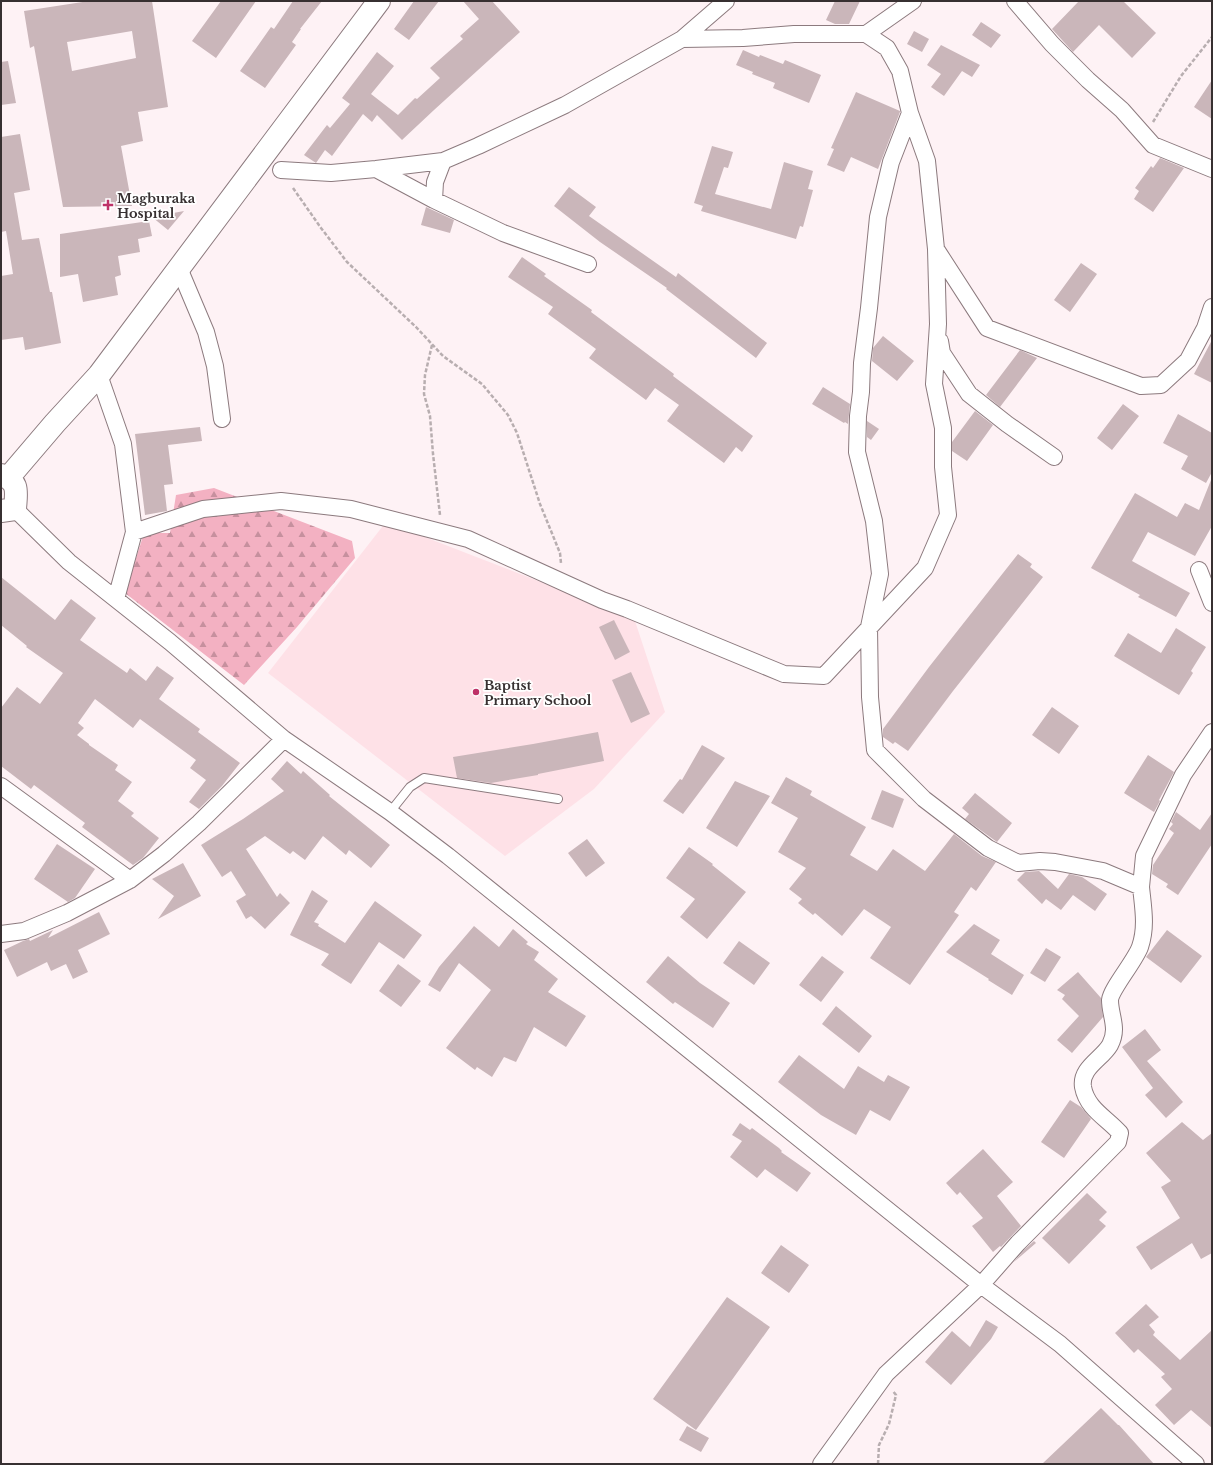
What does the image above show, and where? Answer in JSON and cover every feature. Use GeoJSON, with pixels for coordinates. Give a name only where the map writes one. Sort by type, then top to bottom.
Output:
{"type":"FeatureCollection","features":[{"type":"Feature","properties":{"kind":"street"},"geometry":{"type":"LineString","coordinates":[[379,1],[99,375],[4,476],[13,482],[16,488],[8,510],[69,562],[170,642],[284,739],[390,812],[448,856],[981,1285],[1060,1344],[1196,1464]]}},
{"type":"Feature","properties":{"kind":"street"},"geometry":{"type":"LineString","coordinates":[[281,170],[331,173],[443,161],[565,105],[682,39],[726,1]]}},
{"type":"Feature","properties":{"kind":"street"},"geometry":{"type":"LineString","coordinates":[[866,34],[913,1]]}},
{"type":"Feature","properties":{"kind":"street"},"geometry":{"type":"LineString","coordinates":[[1015,1],[1052,44],[1088,80],[1122,110],[1153,145],[1194,160],[1212,169]]}},
{"type":"Feature","properties":{"kind":"street"},"geometry":{"type":"LineString","coordinates":[[134,532],[203,509],[281,501],[351,510],[468,539],[602,600],[784,674],[824,676],[925,568],[948,515],[943,428],[934,384],[938,324],[936,249],[927,161],[910,113],[900,72],[887,48],[866,34],[794,34],[742,38],[682,39]]}},
{"type":"Feature","properties":{"kind":"street"},"geometry":{"type":"LineString","coordinates":[[910,113],[891,162],[878,217],[862,363],[858,416],[857,452],[874,521],[880,574],[869,627],[870,697],[875,750],[924,799],[988,848],[1018,863],[1040,861],[1055,862],[1103,871],[1141,887]]}},
{"type":"Feature","properties":{"kind":"street"},"geometry":{"type":"LineString","coordinates":[[434,200],[435,182],[443,161]]}},
{"type":"Feature","properties":{"kind":"street"},"geometry":{"type":"LineString","coordinates":[[376,169],[434,200],[503,232],[588,264]]}},
{"type":"Feature","properties":{"kind":"street"},"geometry":{"type":"LineString","coordinates":[[936,249],[987,328],[1141,386],[1161,385],[1188,360],[1209,329],[1212,306]]}},
{"type":"Feature","properties":{"kind":"street"},"geometry":{"type":"LineString","coordinates":[[179,268],[206,332],[215,366],[222,419]]}},
{"type":"Feature","properties":{"kind":"street"},"geometry":{"type":"LineString","coordinates":[[938,324],[942,353],[969,394],[1007,424],[1054,457]]}},
{"type":"Feature","properties":{"kind":"street"},"geometry":{"type":"LineString","coordinates":[[99,375],[123,444],[134,532],[116,599]]}},
{"type":"Feature","properties":{"kind":"street"},"geometry":{"type":"LineString","coordinates":[[1199,570],[1212,602]]}},
{"type":"Feature","properties":{"kind":"street"},"geometry":{"type":"LineString","coordinates":[[821,1464],[886,1374],[981,1285],[1018,1243],[1118,1142],[1120,1133],[1114,1126],[1095,1111],[1085,1096],[1082,1085],[1086,1072],[1110,1045],[1115,1032],[1110,999],[1140,948],[1145,929],[1141,887],[1144,856],[1183,775],[1212,732]]}},
{"type":"Feature","properties":{"kind":"street"},"geometry":{"type":"LineString","coordinates":[[1,934],[24,931],[67,913],[130,880],[164,854],[199,822],[284,739]]}},
{"type":"Feature","properties":{"kind":"street"},"geometry":{"type":"LineString","coordinates":[[1,786],[130,880]]}},
{"type":"Feature","properties":{"kind":"lane"},"geometry":{"type":"LineString","coordinates":[[390,812],[410,787],[424,778],[558,799]]}},
{"type":"Feature","properties":{"kind":"path"},"geometry":{"type":"LineString","coordinates":[[1146,137],[1160,109],[1182,76],[1212,37]]}},
{"type":"Feature","properties":{"kind":"path"},"geometry":{"type":"LineString","coordinates":[[281,170],[321,228],[347,262],[416,327],[443,356],[482,384],[508,416],[518,433],[540,504],[560,552],[561,566],[556,579]]}},
{"type":"Feature","properties":{"kind":"path"},"geometry":{"type":"LineString","coordinates":[[432,345],[425,375],[424,394],[430,416],[441,532]]}},
{"type":"Feature","properties":{"kind":"path"},"geometry":{"type":"LineString","coordinates":[[878,1464],[879,1445],[889,1424],[896,1396],[886,1374]]}},
{"type":"Feature","properties":{"kind":"shaded area","name":"Baptist Primary School"},"geometry":{"type":"Polygon","coordinates":[[[386,522],[634,618],[665,712],[594,789],[505,856],[268,673],[386,522]]]}},
{"type":"Feature","properties":{"kind":"green space"},"geometry":{"type":"Polygon","coordinates":[[[214,488],[352,541],[355,558],[297,627],[244,685],[125,593],[144,533],[170,533],[176,495],[214,488]]]}},
{"type":"Feature","properties":{"kind":"building"},"geometry":{"type":"Polygon","coordinates":[[[89,1],[152,1],[168,107],[138,112],[143,141],[121,146],[132,206],[63,207],[34,46],[30,48],[24,11],[89,1]],[[132,31],[67,42],[72,71],[136,58],[132,31]]]}},
{"type":"Feature","properties":{"kind":"building"},"geometry":{"type":"Polygon","coordinates":[[[221,1],[256,1],[216,58],[192,41],[221,1]]]}},
{"type":"Feature","properties":{"kind":"building"},"geometry":{"type":"Polygon","coordinates":[[[293,1],[322,1],[300,29],[292,42],[296,45],[265,88],[240,71],[271,27],[274,29],[293,1]]]}},
{"type":"Feature","properties":{"kind":"building"},"geometry":{"type":"Polygon","coordinates":[[[414,1],[439,1],[409,40],[394,29],[414,1]]]}},
{"type":"Feature","properties":{"kind":"building"},"geometry":{"type":"Polygon","coordinates":[[[463,1],[492,1],[520,32],[402,140],[377,115],[372,122],[363,114],[332,156],[325,150],[316,163],[304,155],[327,125],[330,128],[350,104],[342,98],[377,52],[394,66],[371,94],[398,115],[415,98],[417,99],[440,78],[430,68],[463,39],[460,36],[479,19],[463,1]]]}},
{"type":"Feature","properties":{"kind":"building"},"geometry":{"type":"Polygon","coordinates":[[[835,1],[860,1],[849,24],[835,24],[826,20],[835,1]]]}},
{"type":"Feature","properties":{"kind":"building"},"geometry":{"type":"Polygon","coordinates":[[[1079,1],[1123,1],[1156,33],[1132,58],[1099,25],[1073,52],[1052,29],[1079,1]]]}},
{"type":"Feature","properties":{"kind":"building"},"geometry":{"type":"Polygon","coordinates":[[[981,22],[1001,35],[991,48],[972,35],[981,22]]]}},
{"type":"Feature","properties":{"kind":"building"},"geometry":{"type":"Polygon","coordinates":[[[914,31],[929,39],[922,52],[907,44],[914,31]]]}},
{"type":"Feature","properties":{"kind":"building"},"geometry":{"type":"Polygon","coordinates":[[[941,45],[980,65],[972,77],[962,71],[944,96],[931,87],[941,74],[927,65],[941,45]]]}},
{"type":"Feature","properties":{"kind":"building"},"geometry":{"type":"Polygon","coordinates":[[[743,50],[759,57],[760,55],[783,64],[785,60],[821,75],[809,103],[773,88],[775,83],[752,74],[753,72],[736,65],[743,50]]]}},
{"type":"Feature","properties":{"kind":"building"},"geometry":{"type":"Polygon","coordinates":[[[8,61],[16,103],[1,105],[1,62],[8,61]]]}},
{"type":"Feature","properties":{"kind":"building"},"geometry":{"type":"Polygon","coordinates":[[[1212,80],[1212,119],[1194,107],[1212,80]]]}},
{"type":"Feature","properties":{"kind":"building"},"geometry":{"type":"Polygon","coordinates":[[[856,92],[900,112],[878,169],[851,157],[844,172],[827,165],[834,149],[831,148],[856,92]]]}},
{"type":"Feature","properties":{"kind":"building"},"geometry":{"type":"Polygon","coordinates":[[[20,134],[30,190],[14,193],[22,240],[39,238],[50,292],[52,292],[61,343],[25,350],[23,337],[1,340],[1,276],[13,274],[6,231],[1,232],[1,137],[20,134]]]}},
{"type":"Feature","properties":{"kind":"building"},"geometry":{"type":"Polygon","coordinates":[[[712,146],[733,152],[728,168],[724,167],[715,194],[771,209],[784,162],[813,171],[808,189],[813,190],[803,227],[800,226],[796,239],[701,211],[703,206],[694,203],[712,146]]]}},
{"type":"Feature","properties":{"kind":"building"},"geometry":{"type":"Polygon","coordinates":[[[1160,158],[1184,168],[1153,212],[1134,199],[1139,191],[1135,188],[1151,166],[1153,168],[1160,158]]]}},
{"type":"Feature","properties":{"kind":"building"},"geometry":{"type":"Polygon","coordinates":[[[569,187],[596,207],[589,216],[676,277],[678,273],[767,343],[756,358],[666,289],[667,288],[600,242],[554,206],[569,187]]]}},
{"type":"Feature","properties":{"kind":"building"},"geometry":{"type":"Polygon","coordinates":[[[426,207],[454,220],[450,233],[421,225],[426,207]]]}},
{"type":"Feature","properties":{"kind":"building"},"geometry":{"type":"Polygon","coordinates":[[[184,211],[168,230],[152,217],[184,211]]]}},
{"type":"Feature","properties":{"kind":"building"},"geometry":{"type":"Polygon","coordinates":[[[149,221],[152,236],[138,239],[140,252],[118,256],[121,275],[115,277],[118,295],[83,302],[78,274],[60,277],[60,234],[149,221]]]}},
{"type":"Feature","properties":{"kind":"building"},"geometry":{"type":"Polygon","coordinates":[[[522,257],[546,274],[544,276],[592,310],[591,312],[674,374],[673,376],[753,436],[742,452],[736,447],[724,463],[667,421],[679,405],[655,388],[646,400],[589,358],[596,349],[548,314],[553,307],[508,277],[522,257]]]}},
{"type":"Feature","properties":{"kind":"building"},"geometry":{"type":"Polygon","coordinates":[[[1081,263],[1097,274],[1070,312],[1054,300],[1081,263]]]}},
{"type":"Feature","properties":{"kind":"building"},"geometry":{"type":"Polygon","coordinates":[[[883,336],[914,361],[897,381],[872,361],[873,348],[883,336]]]}},
{"type":"Feature","properties":{"kind":"building"},"geometry":{"type":"Polygon","coordinates":[[[1212,340],[1212,383],[1194,374],[1212,340]]]}},
{"type":"Feature","properties":{"kind":"building"},"geometry":{"type":"Polygon","coordinates":[[[1020,350],[1037,358],[1000,407],[986,395],[1020,350]]]}},
{"type":"Feature","properties":{"kind":"building"},"geometry":{"type":"Polygon","coordinates":[[[823,387],[850,404],[848,424],[812,404],[823,387]]]}},
{"type":"Feature","properties":{"kind":"building"},"geometry":{"type":"Polygon","coordinates":[[[1123,404],[1139,416],[1112,450],[1097,438],[1123,404]]]}},
{"type":"Feature","properties":{"kind":"building"},"geometry":{"type":"Polygon","coordinates":[[[975,411],[993,425],[967,461],[952,451],[952,442],[975,411]]]}},
{"type":"Feature","properties":{"kind":"building"},"geometry":{"type":"Polygon","coordinates":[[[1178,414],[1212,433],[1212,472],[1206,483],[1181,469],[1188,456],[1163,443],[1178,414]]]}},
{"type":"Feature","properties":{"kind":"building"},"geometry":{"type":"Polygon","coordinates":[[[867,421],[879,429],[871,440],[867,437],[867,421]]]}},
{"type":"Feature","properties":{"kind":"building"},"geometry":{"type":"Polygon","coordinates":[[[200,427],[202,441],[168,445],[173,484],[164,485],[167,511],[145,515],[135,434],[200,427]]]}},
{"type":"Feature","properties":{"kind":"building"},"geometry":{"type":"Polygon","coordinates":[[[1211,480],[1212,526],[1195,556],[1148,532],[1132,561],[1190,593],[1176,617],[1138,597],[1140,595],[1091,568],[1135,493],[1177,517],[1185,503],[1199,510],[1211,480]]]}},
{"type":"Feature","properties":{"kind":"building"},"geometry":{"type":"Polygon","coordinates":[[[1018,554],[1032,564],[1030,567],[1043,577],[953,691],[908,751],[895,742],[893,744],[883,737],[883,729],[929,667],[1018,554]]]}},
{"type":"Feature","properties":{"kind":"building"},"geometry":{"type":"Polygon","coordinates":[[[1,577],[55,620],[71,599],[96,618],[80,640],[127,673],[130,668],[146,681],[157,666],[174,678],[159,699],[200,729],[198,732],[240,763],[222,786],[199,809],[189,802],[206,780],[190,768],[196,760],[140,719],[133,728],[95,699],[78,723],[84,728],[77,735],[118,765],[115,770],[132,782],[118,801],[134,813],[131,816],[159,838],[143,858],[133,865],[82,827],[85,823],[34,785],[31,789],[1,766],[1,708],[17,687],[40,704],[63,673],[26,647],[27,646],[1,625],[1,577]]]}},
{"type":"Feature","properties":{"kind":"building"},"geometry":{"type":"Polygon","coordinates":[[[614,620],[630,652],[615,660],[599,627],[614,620]]]}},
{"type":"Feature","properties":{"kind":"building"},"geometry":{"type":"Polygon","coordinates":[[[1176,628],[1206,647],[1191,671],[1193,673],[1179,695],[1114,656],[1128,633],[1161,653],[1176,628]]]}},
{"type":"Feature","properties":{"kind":"building"},"geometry":{"type":"Polygon","coordinates":[[[631,672],[650,714],[631,723],[612,680],[631,672]]]}},
{"type":"Feature","properties":{"kind":"building"},"geometry":{"type":"Polygon","coordinates":[[[1052,707],[1079,726],[1059,754],[1032,735],[1052,707]]]}},
{"type":"Feature","properties":{"kind":"building"},"geometry":{"type":"Polygon","coordinates":[[[598,732],[604,761],[491,783],[457,778],[453,757],[598,732]]]}},
{"type":"Feature","properties":{"kind":"building"},"geometry":{"type":"Polygon","coordinates":[[[702,745],[725,758],[683,814],[663,801],[680,779],[682,780],[702,745]]]}},
{"type":"Feature","properties":{"kind":"building"},"geometry":{"type":"Polygon","coordinates":[[[1148,755],[1174,772],[1154,812],[1124,793],[1148,755]]]}},
{"type":"Feature","properties":{"kind":"building"},"geometry":{"type":"Polygon","coordinates":[[[287,761],[301,774],[303,771],[330,795],[329,796],[390,845],[371,868],[349,850],[346,855],[323,836],[305,860],[293,851],[290,854],[265,836],[246,849],[277,897],[280,893],[290,903],[265,929],[251,916],[246,919],[236,901],[246,895],[231,871],[222,877],[201,845],[284,791],[271,779],[287,761]]]}},
{"type":"Feature","properties":{"kind":"building"},"geometry":{"type":"Polygon","coordinates":[[[786,777],[812,791],[810,795],[866,827],[850,855],[877,871],[893,849],[925,871],[954,834],[982,856],[996,862],[976,891],[971,887],[954,912],[959,915],[910,985],[870,958],[891,927],[864,909],[842,936],[815,913],[813,915],[798,903],[802,899],[789,889],[806,868],[778,852],[798,818],[771,803],[786,777]]]}},
{"type":"Feature","properties":{"kind":"building"},"geometry":{"type":"Polygon","coordinates":[[[735,781],[770,796],[737,847],[706,828],[735,781]]]}},
{"type":"Feature","properties":{"kind":"building"},"geometry":{"type":"Polygon","coordinates":[[[882,790],[904,799],[893,828],[871,819],[882,790]]]}},
{"type":"Feature","properties":{"kind":"building"},"geometry":{"type":"Polygon","coordinates":[[[975,793],[1012,823],[997,842],[965,819],[969,814],[962,808],[975,793]]]}},
{"type":"Feature","properties":{"kind":"building"},"geometry":{"type":"Polygon","coordinates":[[[1176,812],[1200,830],[1212,813],[1212,844],[1178,895],[1166,887],[1168,884],[1152,874],[1153,865],[1174,833],[1169,829],[1173,824],[1171,822],[1176,812]]]}},
{"type":"Feature","properties":{"kind":"building"},"geometry":{"type":"Polygon","coordinates":[[[587,839],[605,863],[586,877],[568,853],[587,839]]]}},
{"type":"Feature","properties":{"kind":"building"},"geometry":{"type":"Polygon","coordinates":[[[57,844],[95,869],[75,898],[68,902],[34,879],[57,844]]]}},
{"type":"Feature","properties":{"kind":"building"},"geometry":{"type":"Polygon","coordinates":[[[689,847],[713,864],[712,865],[746,892],[707,939],[680,917],[695,899],[666,878],[689,847]]]}},
{"type":"Feature","properties":{"kind":"building"},"geometry":{"type":"Polygon","coordinates":[[[183,863],[201,896],[158,919],[174,896],[152,879],[183,863]]]}},
{"type":"Feature","properties":{"kind":"building"},"geometry":{"type":"Polygon","coordinates":[[[1039,871],[1058,889],[1069,874],[1082,877],[1107,894],[1095,911],[1073,895],[1061,910],[1046,899],[1042,904],[1017,880],[1025,872],[1039,871]]]}},
{"type":"Feature","properties":{"kind":"building"},"geometry":{"type":"Polygon","coordinates":[[[312,890],[328,901],[314,922],[345,943],[375,901],[422,935],[404,959],[379,942],[351,984],[321,965],[329,954],[290,935],[312,890]]]}},
{"type":"Feature","properties":{"kind":"building"},"geometry":{"type":"Polygon","coordinates":[[[99,912],[110,934],[78,950],[88,972],[73,979],[66,964],[51,971],[47,962],[17,977],[4,950],[23,941],[29,939],[30,941],[53,930],[48,938],[99,912]]]}},
{"type":"Feature","properties":{"kind":"building"},"geometry":{"type":"Polygon","coordinates":[[[974,924],[1000,940],[991,954],[1024,975],[1012,995],[946,952],[974,924]]]}},
{"type":"Feature","properties":{"kind":"building"},"geometry":{"type":"Polygon","coordinates":[[[474,926],[499,947],[513,929],[528,942],[526,944],[539,952],[534,960],[558,979],[548,992],[586,1016],[566,1047],[534,1027],[516,1062],[504,1057],[492,1077],[477,1067],[475,1070],[446,1048],[491,990],[459,963],[440,992],[428,985],[439,967],[474,926]]]}},
{"type":"Feature","properties":{"kind":"building"},"geometry":{"type":"Polygon","coordinates":[[[1167,930],[1202,956],[1181,983],[1146,957],[1167,930]]]}},
{"type":"Feature","properties":{"kind":"building"},"geometry":{"type":"Polygon","coordinates":[[[739,941],[770,963],[754,985],[723,963],[739,941]]]}},
{"type":"Feature","properties":{"kind":"building"},"geometry":{"type":"Polygon","coordinates":[[[1046,948],[1061,957],[1045,982],[1030,973],[1046,948]]]}},
{"type":"Feature","properties":{"kind":"building"},"geometry":{"type":"Polygon","coordinates":[[[668,956],[700,983],[730,1003],[713,1028],[675,1002],[673,1004],[646,982],[668,956]]]}},
{"type":"Feature","properties":{"kind":"building"},"geometry":{"type":"Polygon","coordinates":[[[822,956],[844,972],[821,1002],[799,985],[822,956]]]}},
{"type":"Feature","properties":{"kind":"building"},"geometry":{"type":"Polygon","coordinates":[[[398,964],[421,981],[401,1007],[379,991],[398,964]]]}},
{"type":"Feature","properties":{"kind":"building"},"geometry":{"type":"Polygon","coordinates":[[[1078,972],[1101,998],[1103,1017],[1072,1053],[1057,1040],[1079,1016],[1062,999],[1065,995],[1057,990],[1078,972]]]}},
{"type":"Feature","properties":{"kind":"building"},"geometry":{"type":"Polygon","coordinates":[[[836,1006],[872,1036],[859,1053],[822,1024],[836,1006]]]}},
{"type":"Feature","properties":{"kind":"building"},"geometry":{"type":"Polygon","coordinates":[[[1145,1029],[1161,1050],[1147,1061],[1183,1102],[1166,1118],[1145,1095],[1153,1088],[1122,1047],[1145,1029]]]}},
{"type":"Feature","properties":{"kind":"building"},"geometry":{"type":"Polygon","coordinates":[[[799,1055],[844,1089],[858,1066],[884,1082],[888,1075],[910,1087],[890,1121],[870,1110],[856,1135],[821,1115],[778,1082],[799,1055]]]}},
{"type":"Feature","properties":{"kind":"building"},"geometry":{"type":"Polygon","coordinates":[[[1070,1100],[1081,1107],[1091,1119],[1064,1158],[1041,1142],[1070,1100]]]}},
{"type":"Feature","properties":{"kind":"building"},"geometry":{"type":"Polygon","coordinates":[[[1182,1122],[1203,1140],[1212,1133],[1212,1253],[1201,1259],[1192,1243],[1151,1270],[1136,1247],[1180,1218],[1161,1187],[1171,1181],[1146,1153],[1182,1122]]]}},
{"type":"Feature","properties":{"kind":"building"},"geometry":{"type":"Polygon","coordinates":[[[740,1123],[750,1130],[752,1128],[779,1148],[782,1151],[781,1152],[811,1173],[797,1192],[765,1169],[757,1178],[730,1157],[742,1141],[732,1135],[740,1123]]]}},
{"type":"Feature","properties":{"kind":"building"},"geometry":{"type":"Polygon","coordinates":[[[983,1149],[1013,1182],[997,1196],[1021,1226],[1001,1247],[1000,1246],[993,1252],[972,1226],[983,1218],[960,1192],[957,1195],[946,1183],[983,1149]]]}},
{"type":"Feature","properties":{"kind":"building"},"geometry":{"type":"Polygon","coordinates":[[[1087,1193],[1107,1212],[1099,1220],[1106,1226],[1069,1264],[1042,1238],[1087,1193]]]}},
{"type":"Feature","properties":{"kind":"building"},"geometry":{"type":"Polygon","coordinates":[[[1034,1241],[1036,1243],[1014,1262],[1025,1249],[1034,1241]]]}},
{"type":"Feature","properties":{"kind":"building"},"geometry":{"type":"Polygon","coordinates":[[[781,1245],[809,1265],[789,1293],[761,1273],[781,1245]]]}},
{"type":"Feature","properties":{"kind":"building"},"geometry":{"type":"Polygon","coordinates":[[[727,1297],[770,1327],[696,1430],[653,1399],[727,1297]]]}},
{"type":"Feature","properties":{"kind":"building"},"geometry":{"type":"Polygon","coordinates":[[[1146,1304],[1159,1317],[1149,1325],[1155,1332],[1153,1335],[1180,1360],[1212,1330],[1212,1428],[1191,1410],[1174,1425],[1155,1405],[1172,1389],[1161,1377],[1165,1374],[1138,1349],[1134,1353],[1115,1333],[1146,1304]]]}},
{"type":"Feature","properties":{"kind":"building"},"geometry":{"type":"Polygon","coordinates":[[[986,1320],[998,1327],[991,1339],[951,1385],[925,1362],[952,1331],[970,1347],[986,1320]]]}},
{"type":"Feature","properties":{"kind":"building"},"geometry":{"type":"Polygon","coordinates":[[[1101,1408],[1119,1425],[1154,1464],[1042,1464],[1101,1408]]]}},
{"type":"Feature","properties":{"kind":"building"},"geometry":{"type":"Polygon","coordinates":[[[687,1426],[709,1438],[701,1452],[679,1440],[687,1426]]]}},
{"type":"Feature","properties":{"kind":"place","name":"Magburaka Hospital"},"geometry":{"type":"Point","coordinates":[108,205]}},
{"type":"Feature","properties":{"kind":"place","name":"Baptist Primary School"},"geometry":{"type":"Point","coordinates":[476,692]}}]}
